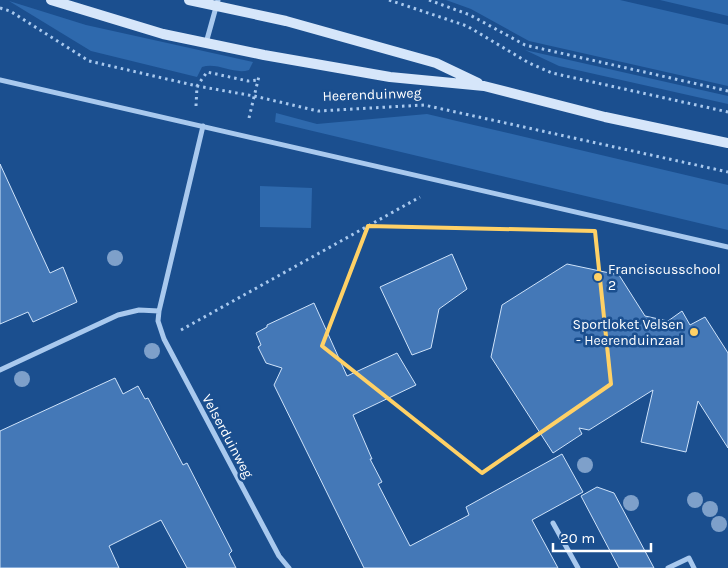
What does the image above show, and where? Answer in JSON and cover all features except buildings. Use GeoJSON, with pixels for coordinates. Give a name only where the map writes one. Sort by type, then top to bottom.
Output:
{"type":"FeatureCollection","features":[{"type":"Feature","properties":{"kind":"main road","name":"Heerenduinweg"},"geometry":{"type":"LineString","coordinates":[[51,0],[163,34],[390,77],[484,86],[605,117],[728,143]]}},
{"type":"Feature","properties":{"kind":"main road","name":"Heerenduinweg"},"geometry":{"type":"LineString","coordinates":[[189,0],[217,2],[436,63],[484,86]]}},
{"type":"Feature","properties":{"kind":"street"},"geometry":{"type":"LineString","coordinates":[[206,43],[217,2]]}},
{"type":"Feature","properties":{"kind":"street"},"geometry":{"type":"LineString","coordinates":[[0,80],[728,247]]}},
{"type":"Feature","properties":{"kind":"street","name":"Velserduinweg"},"geometry":{"type":"LineString","coordinates":[[202,126],[158,321],[164,339],[279,556],[289,568]]}},
{"type":"Feature","properties":{"kind":"street"},"geometry":{"type":"LineString","coordinates":[[0,370],[118,315],[139,310],[159,311]]}},
{"type":"Feature","properties":{"kind":"street"},"geometry":{"type":"LineString","coordinates":[[554,523],[578,568]]}},
{"type":"Feature","properties":{"kind":"street"},"geometry":{"type":"LineString","coordinates":[[668,568],[689,558],[694,568]]}},
{"type":"Feature","properties":{"kind":"path"},"geometry":{"type":"LineString","coordinates":[[389,0],[467,26],[529,63],[552,73],[728,112]]}},
{"type":"Feature","properties":{"kind":"path"},"geometry":{"type":"LineString","coordinates":[[429,0],[470,15],[525,45],[728,91]]}},
{"type":"Feature","properties":{"kind":"path","name":"Heerenduinweg"},"geometry":{"type":"LineString","coordinates":[[0,8],[10,11],[89,61],[197,86],[254,96],[318,111],[424,105],[728,172]]}},
{"type":"Feature","properties":{"kind":"path"},"geometry":{"type":"LineString","coordinates":[[202,126],[196,107],[197,86],[206,72],[248,81],[258,80],[245,136]]}},
{"type":"Feature","properties":{"kind":"path"},"geometry":{"type":"LineString","coordinates":[[164,339],[447,182]]}},
{"type":"Feature","properties":{"kind":"highlighted area"},"geometry":{"type":"Polygon","coordinates":[[[368,226],[595,231],[611,384],[482,473],[322,346],[368,226]]]}},
{"type":"Feature","properties":{"kind":"shaded area"},"geometry":{"type":"Polygon","coordinates":[[[446,0],[620,0],[728,25],[728,86],[529,41],[471,9],[446,0]]]}},
{"type":"Feature","properties":{"kind":"shaded area"},"geometry":{"type":"Polygon","coordinates":[[[660,0],[728,0],[728,16],[660,0]]]}},
{"type":"Feature","properties":{"kind":"shaded area"},"geometry":{"type":"Polygon","coordinates":[[[9,1],[86,25],[253,62],[249,70],[243,71],[214,66],[202,67],[197,77],[91,51],[9,1]]]}},
{"type":"Feature","properties":{"kind":"shaded area"},"geometry":{"type":"Polygon","coordinates":[[[525,50],[728,96],[728,104],[559,66],[525,50]]]}},
{"type":"Feature","properties":{"kind":"shaded area"},"geometry":{"type":"Polygon","coordinates":[[[276,113],[317,124],[427,114],[728,185],[728,230],[275,122],[276,113]]]}},
{"type":"Feature","properties":{"kind":"shaded area"},"geometry":{"type":"Polygon","coordinates":[[[260,186],[312,188],[311,228],[260,227],[260,186]]]}},
{"type":"Feature","properties":{"kind":"place","name":"Franciscusschool 2"},"geometry":{"type":"Point","coordinates":[598,277]}},
{"type":"Feature","properties":{"kind":"place","name":"Sportloket Velsen - Heerenduinzaal"},"geometry":{"type":"Point","coordinates":[694,332]}}]}
